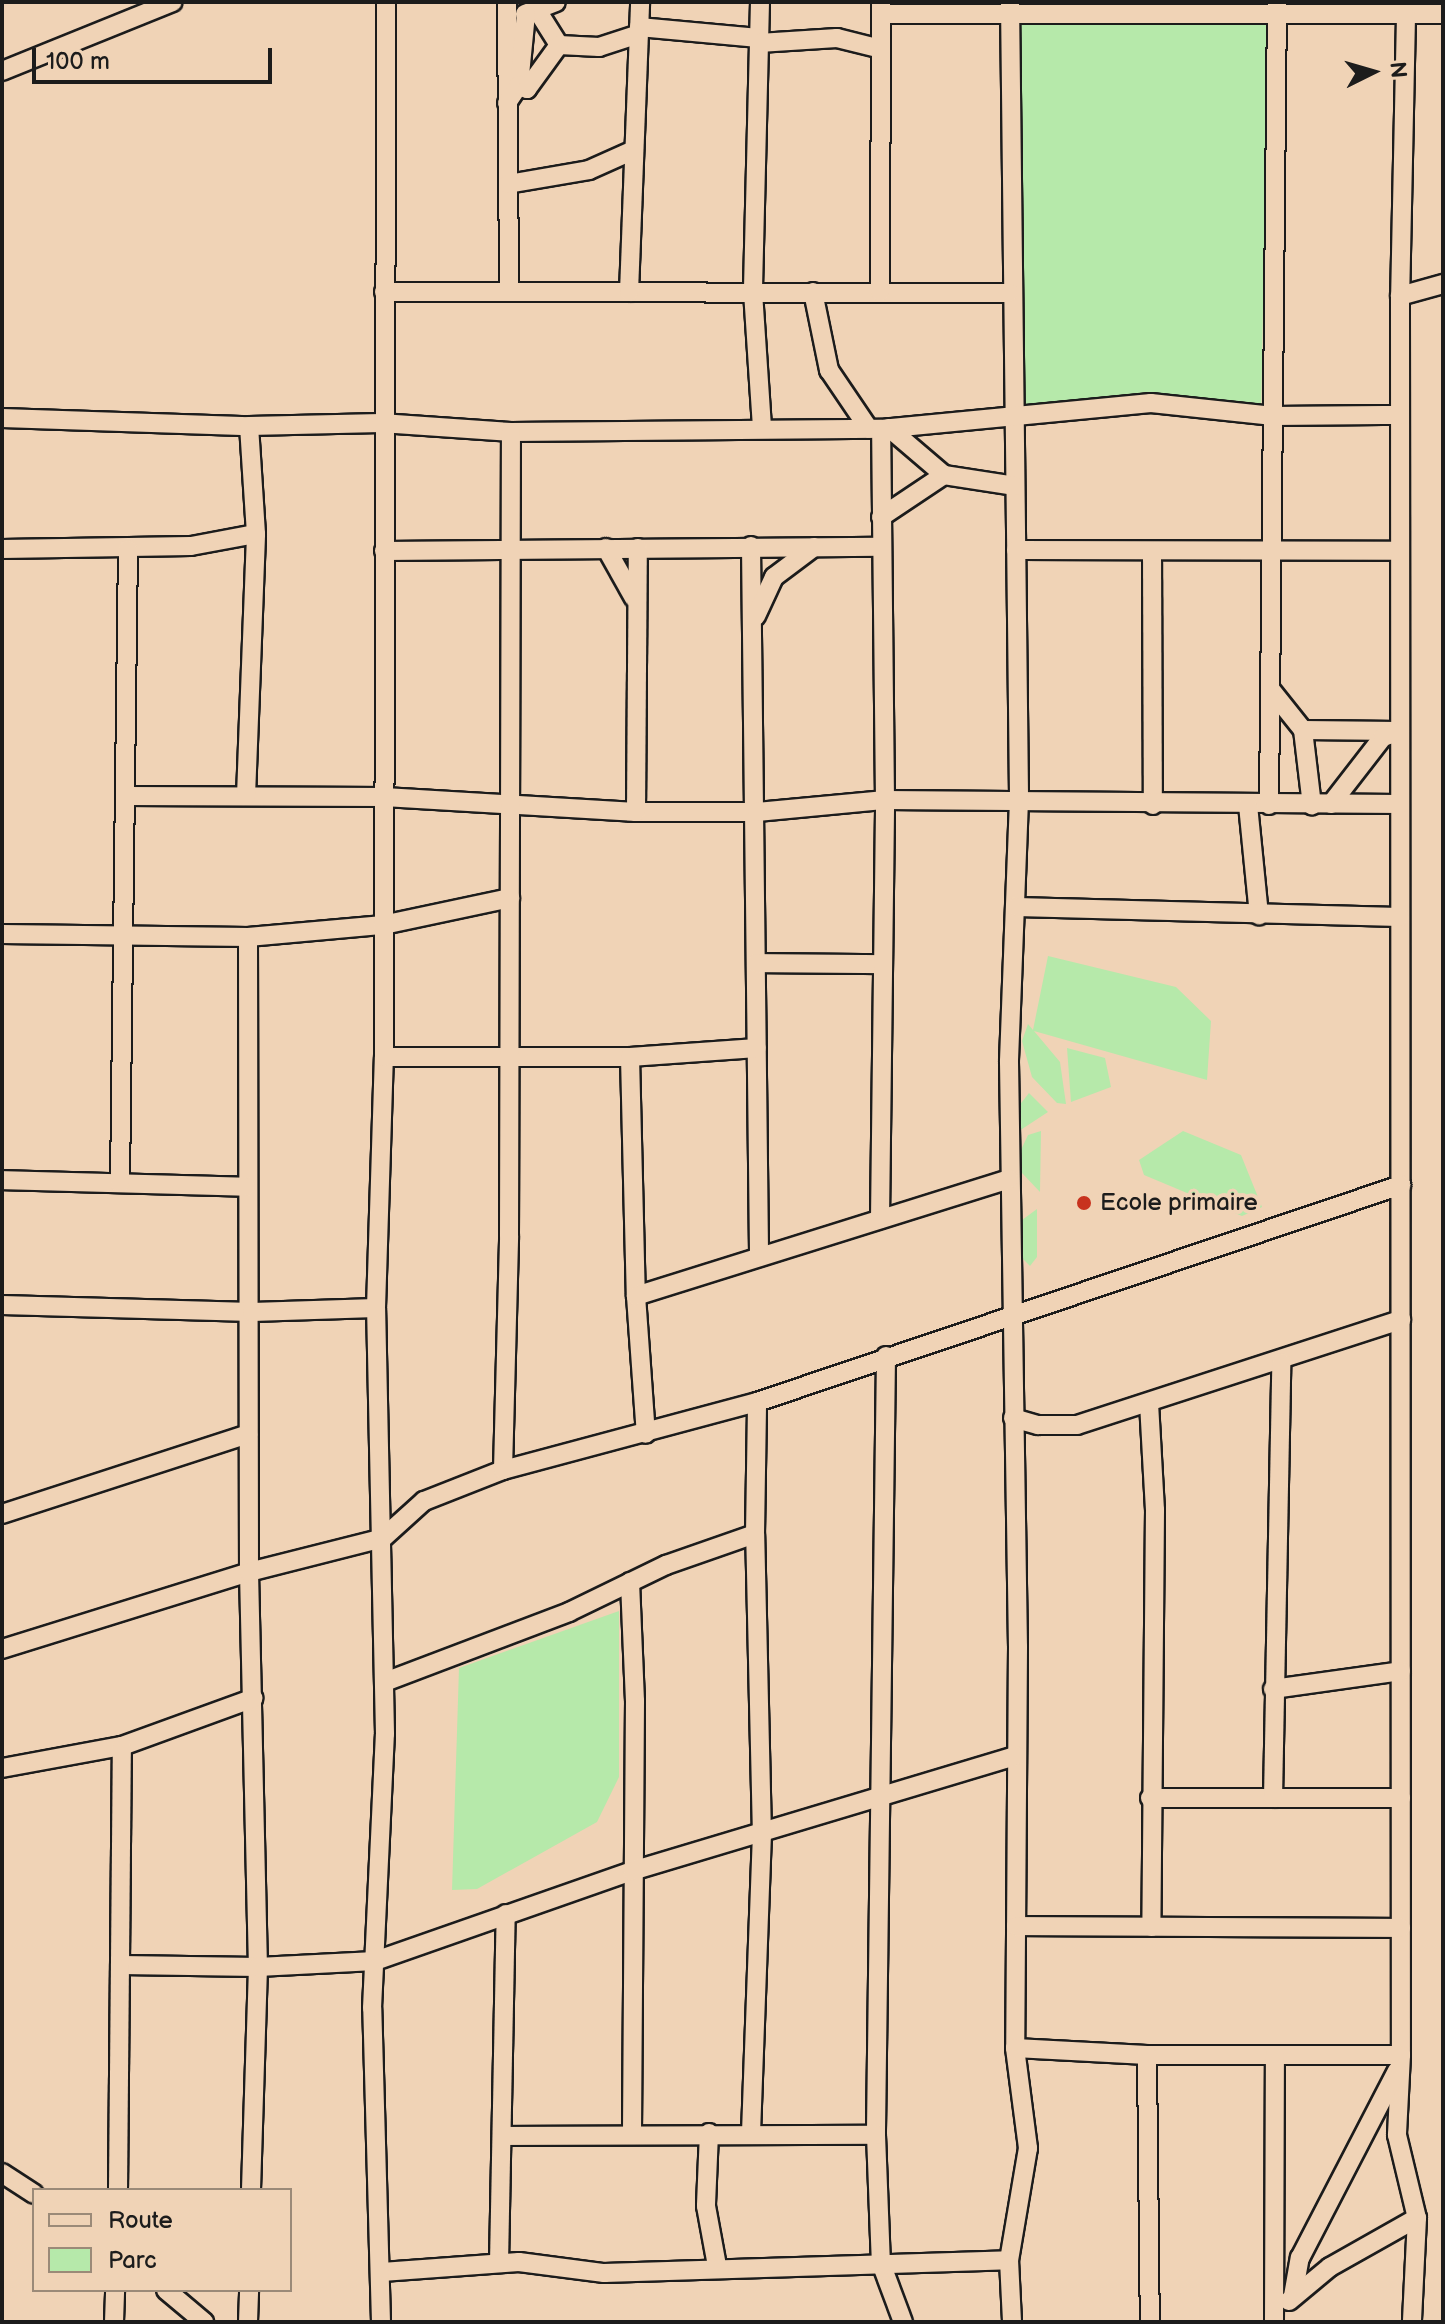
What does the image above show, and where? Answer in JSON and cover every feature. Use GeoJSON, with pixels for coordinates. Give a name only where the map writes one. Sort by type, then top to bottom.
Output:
{"type":"FeatureCollection","features":[{"type":"Feature","properties":{"kind":"street"},"geometry":{"type":"LineString","coordinates":[[2,71],[173,2]]}},
{"type":"Feature","properties":{"kind":"street"},"geometry":{"type":"LineString","coordinates":[[381,2322],[375,1961],[383,1844],[385,1682],[376,1308],[384,1057],[381,423],[386,2]]}},
{"type":"Feature","properties":{"kind":"street"},"geometry":{"type":"LineString","coordinates":[[509,292],[507,12],[532,12],[556,2]]}},
{"type":"Feature","properties":{"kind":"street"},"geometry":{"type":"LineString","coordinates":[[629,292],[640,2]]}},
{"type":"Feature","properties":{"kind":"street"},"geometry":{"type":"LineString","coordinates":[[760,2],[753,292],[762,428]]}},
{"type":"Feature","properties":{"kind":"street"},"geometry":{"type":"LineString","coordinates":[[984,2],[1010,8]]}},
{"type":"Feature","properties":{"kind":"street"},"geometry":{"type":"LineString","coordinates":[[880,292],[881,8],[1277,8],[1406,16],[1443,14]]}},
{"type":"Feature","properties":{"kind":"street"},"geometry":{"type":"LineString","coordinates":[[1010,8],[1009,293],[1015,419],[1019,800],[1009,1179],[1016,1756],[1015,2048],[1028,2148],[1009,2260],[1012,2322]]}},
{"type":"Feature","properties":{"kind":"street"},"geometry":{"type":"LineString","coordinates":[[1269,805],[1274,551],[1277,8]]}},
{"type":"Feature","properties":{"kind":"street"},"geometry":{"type":"LineString","coordinates":[[532,12],[559,45],[599,47],[639,30],[759,40],[837,38],[881,49]]}},
{"type":"Feature","properties":{"kind":"street"},"geometry":{"type":"LineString","coordinates":[[507,103],[519,85],[532,12]]}},
{"type":"Feature","properties":{"kind":"street"},"geometry":{"type":"LineString","coordinates":[[1406,16],[1400,296],[1401,2059],[1397,2135],[1417,2218],[1412,2322]]}},
{"type":"Feature","properties":{"kind":"street"},"geometry":{"type":"LineString","coordinates":[[519,85],[527,89],[559,45]]}},
{"type":"Feature","properties":{"kind":"street"},"geometry":{"type":"LineString","coordinates":[[508,184],[589,170],[634,150]]}},
{"type":"Feature","properties":{"kind":"street"},"geometry":{"type":"LineString","coordinates":[[1400,296],[1443,284]]}},
{"type":"Feature","properties":{"kind":"street"},"geometry":{"type":"LineString","coordinates":[[384,292],[1009,293]]}},
{"type":"Feature","properties":{"kind":"street"},"geometry":{"type":"LineString","coordinates":[[813,292],[829,370],[880,429],[944,475],[1015,486]]}},
{"type":"Feature","properties":{"kind":"street"},"geometry":{"type":"LineString","coordinates":[[2,418],[249,426],[381,423],[511,432],[880,429],[1015,419],[1151,403],[1273,416],[1400,415]]}},
{"type":"Feature","properties":{"kind":"street"},"geometry":{"type":"LineString","coordinates":[[246,796],[256,534],[249,426]]}},
{"type":"Feature","properties":{"kind":"street"},"geometry":{"type":"LineString","coordinates":[[880,429],[885,800],[880,1219]]}},
{"type":"Feature","properties":{"kind":"street"},"geometry":{"type":"LineString","coordinates":[[503,1470],[510,898],[511,432]]}},
{"type":"Feature","properties":{"kind":"street"},"geometry":{"type":"LineString","coordinates":[[881,517],[944,475]]}},
{"type":"Feature","properties":{"kind":"street"},"geometry":{"type":"LineString","coordinates":[[2,549],[128,549],[215,544],[256,534]]}},
{"type":"Feature","properties":{"kind":"street"},"geometry":{"type":"LineString","coordinates":[[751,546],[757,812],[759,1255]]}},
{"type":"Feature","properties":{"kind":"street"},"geometry":{"type":"LineString","coordinates":[[753,629],[774,577],[814,547]]}},
{"type":"Feature","properties":{"kind":"street"},"geometry":{"type":"LineString","coordinates":[[384,551],[881,547]]}},
{"type":"Feature","properties":{"kind":"street"},"geometry":{"type":"LineString","coordinates":[[606,548],[638,606]]}},
{"type":"Feature","properties":{"kind":"street"},"geometry":{"type":"LineString","coordinates":[[636,812],[638,548]]}},
{"type":"Feature","properties":{"kind":"street"},"geometry":{"type":"LineString","coordinates":[[120,1183],[128,549]]}},
{"type":"Feature","properties":{"kind":"street"},"geometry":{"type":"LineString","coordinates":[[1016,550],[1400,551]]}},
{"type":"Feature","properties":{"kind":"street"},"geometry":{"type":"LineString","coordinates":[[1152,551],[1153,805]]}},
{"type":"Feature","properties":{"kind":"street"},"geometry":{"type":"LineString","coordinates":[[1271,690],[1303,730],[1322,804]]}},
{"type":"Feature","properties":{"kind":"street"},"geometry":{"type":"LineString","coordinates":[[1303,730],[1400,731]]}},
{"type":"Feature","properties":{"kind":"street"},"geometry":{"type":"LineString","coordinates":[[1322,804],[1383,737],[1400,731]]}},
{"type":"Feature","properties":{"kind":"street"},"geometry":{"type":"LineString","coordinates":[[126,796],[384,797],[636,812],[757,812],[885,800],[1019,800],[1153,805],[1400,804]]}},
{"type":"Feature","properties":{"kind":"street"},"geometry":{"type":"LineString","coordinates":[[1248,805],[1259,915]]}},
{"type":"Feature","properties":{"kind":"street"},"geometry":{"type":"LineString","coordinates":[[2,934],[248,937],[383,925],[510,898]]}},
{"type":"Feature","properties":{"kind":"street"},"geometry":{"type":"LineString","coordinates":[[1016,907],[1400,917]]}},
{"type":"Feature","properties":{"kind":"street"},"geometry":{"type":"LineString","coordinates":[[248,937],[246,1187],[252,1312],[248,1434],[249,1572],[258,1967],[251,2188]]}},
{"type":"Feature","properties":{"kind":"street"},"geometry":{"type":"LineString","coordinates":[[756,963],[883,964]]}},
{"type":"Feature","properties":{"kind":"street"},"geometry":{"type":"LineString","coordinates":[[384,1057],[507,1054],[630,1057],[757,1048]]}},
{"type":"Feature","properties":{"kind":"street"},"geometry":{"type":"LineString","coordinates":[[630,1057],[636,1296],[646,1434]]}},
{"type":"Feature","properties":{"kind":"street"},"geometry":{"type":"LineString","coordinates":[[636,1296],[1009,1179]]}},
{"type":"Feature","properties":{"kind":"street"},"geometry":{"type":"LineString","coordinates":[[2,1180],[246,1187]]}},
{"type":"Feature","properties":{"kind":"street"},"geometry":{"type":"LineString","coordinates":[[2,1649],[249,1572],[383,1538],[424,1501],[503,1470],[757,1402],[886,1356],[1012,1317],[1401,1185]]}},
{"type":"Feature","properties":{"kind":"street"},"geometry":{"type":"LineString","coordinates":[[2,1305],[252,1312],[376,1308]]}},
{"type":"Feature","properties":{"kind":"street"},"geometry":{"type":"LineString","coordinates":[[1013,1418],[1038,1425],[1077,1425],[1281,1362],[1401,1320]]}},
{"type":"Feature","properties":{"kind":"street"},"geometry":{"type":"LineString","coordinates":[[886,1356],[883,1799],[876,2135],[881,2263],[903,2322]]}},
{"type":"Feature","properties":{"kind":"street"},"geometry":{"type":"LineString","coordinates":[[1273,1798],[1281,1362]]}},
{"type":"Feature","properties":{"kind":"street"},"geometry":{"type":"LineString","coordinates":[[751,2133],[762,1836],[755,1534],[757,1402]]}},
{"type":"Feature","properties":{"kind":"street"},"geometry":{"type":"LineString","coordinates":[[1149,1403],[1155,1510],[1151,1927]]}},
{"type":"Feature","properties":{"kind":"street"},"geometry":{"type":"LineString","coordinates":[[2,1514],[248,1434]]}},
{"type":"Feature","properties":{"kind":"street"},"geometry":{"type":"LineString","coordinates":[[385,1682],[569,1612],[630,1582],[755,1534]]}},
{"type":"Feature","properties":{"kind":"street"},"geometry":{"type":"LineString","coordinates":[[630,1582],[635,1701],[632,2134]]}},
{"type":"Feature","properties":{"kind":"street"},"geometry":{"type":"LineString","coordinates":[[1273,1689],[1401,1671]]}},
{"type":"Feature","properties":{"kind":"street"},"geometry":{"type":"LineString","coordinates":[[2,1768],[122,1746],[254,1698]]}},
{"type":"Feature","properties":{"kind":"street"},"geometry":{"type":"LineString","coordinates":[[118,2188],[122,1746]]}},
{"type":"Feature","properties":{"kind":"street"},"geometry":{"type":"LineString","coordinates":[[121,1965],[258,1967],[375,1961],[632,1871],[762,1836],[1016,1756]]}},
{"type":"Feature","properties":{"kind":"street"},"geometry":{"type":"LineString","coordinates":[[1150,1798],[1401,1798]]}},
{"type":"Feature","properties":{"kind":"street"},"geometry":{"type":"LineString","coordinates":[[499,2263],[504,2136],[506,1914]]}},
{"type":"Feature","properties":{"kind":"street"},"geometry":{"type":"LineString","coordinates":[[1016,1926],[1401,1928]]}},
{"type":"Feature","properties":{"kind":"street"},"geometry":{"type":"LineString","coordinates":[[1015,2048],[1147,2055],[1401,2059]]}},
{"type":"Feature","properties":{"kind":"street"},"geometry":{"type":"LineString","coordinates":[[1147,2055],[1150,2322]]}},
{"type":"Feature","properties":{"kind":"street"},"geometry":{"type":"LineString","coordinates":[[1274,2322],[1275,2055]]}},
{"type":"Feature","properties":{"kind":"street"},"geometry":{"type":"LineString","coordinates":[[1293,2296],[1300,2258],[1401,2059]]}},
{"type":"Feature","properties":{"kind":"street"},"geometry":{"type":"LineString","coordinates":[[504,2136],[709,2133],[876,2135]]}},
{"type":"Feature","properties":{"kind":"street"},"geometry":{"type":"LineString","coordinates":[[709,2133],[706,2206],[717,2266]]}},
{"type":"Feature","properties":{"kind":"street"},"geometry":{"type":"LineString","coordinates":[[2,2173],[32,2193]]}},
{"type":"Feature","properties":{"kind":"street"},"geometry":{"type":"LineString","coordinates":[[1274,2322],[1293,2296],[1330,2267],[1417,2218]]}},
{"type":"Feature","properties":{"kind":"street"},"geometry":{"type":"LineString","coordinates":[[382,2272],[542,2262],[604,2273],[717,2266],[1009,2260]]}},
{"type":"Feature","properties":{"kind":"street"},"geometry":{"type":"LineString","coordinates":[[114,2322],[115,2292]]}},
{"type":"Feature","properties":{"kind":"street"},"geometry":{"type":"LineString","coordinates":[[168,2292],[204,2322]]}},
{"type":"Feature","properties":{"kind":"street"},"geometry":{"type":"LineString","coordinates":[[248,2322],[249,2292]]}},
{"type":"Feature","properties":{"kind":"green space"},"geometry":{"type":"Polygon","coordinates":[[[1014,18],[1268,22],[1261,416],[1007,412],[1014,18]]]}},
{"type":"Feature","properties":{"kind":"green space"},"geometry":{"type":"Polygon","coordinates":[[[1048,956],[1176,987],[1211,1021],[1207,1080],[1034,1031],[1060,1062],[1066,1104],[1057,1103],[1032,1077],[1022,1041],[1028,1024],[1033,1030],[1048,956]]]}},
{"type":"Feature","properties":{"kind":"green space"},"geometry":{"type":"Polygon","coordinates":[[[1067,1048],[1105,1058],[1111,1087],[1071,1102],[1067,1048]]]}},
{"type":"Feature","properties":{"kind":"green space"},"geometry":{"type":"Polygon","coordinates":[[[1029,1093],[1048,1112],[1019,1131],[1018,1107],[1029,1093]]]}},
{"type":"Feature","properties":{"kind":"green space"},"geometry":{"type":"Polygon","coordinates":[[[1041,1131],[1040,1192],[1022,1173],[1020,1152],[1028,1135],[1041,1131]]]}},
{"type":"Feature","properties":{"kind":"green space"},"geometry":{"type":"Polygon","coordinates":[[[1183,1131],[1241,1155],[1262,1207],[1242,1216],[1144,1175],[1139,1160],[1183,1131]]]}},
{"type":"Feature","properties":{"kind":"green space"},"geometry":{"type":"Polygon","coordinates":[[[1037,1209],[1037,1257],[1030,1266],[1019,1255],[1022,1220],[1037,1209]]]}},
{"type":"Feature","properties":{"kind":"green space"},"geometry":{"type":"Polygon","coordinates":[[[619,1611],[619,1777],[597,1822],[477,1889],[452,1890],[459,1668],[619,1611]]]}},
{"type":"Feature","properties":{"kind":"place","name":"Ecole primaire"},"geometry":{"type":"Point","coordinates":[1084,1203]}}]}
